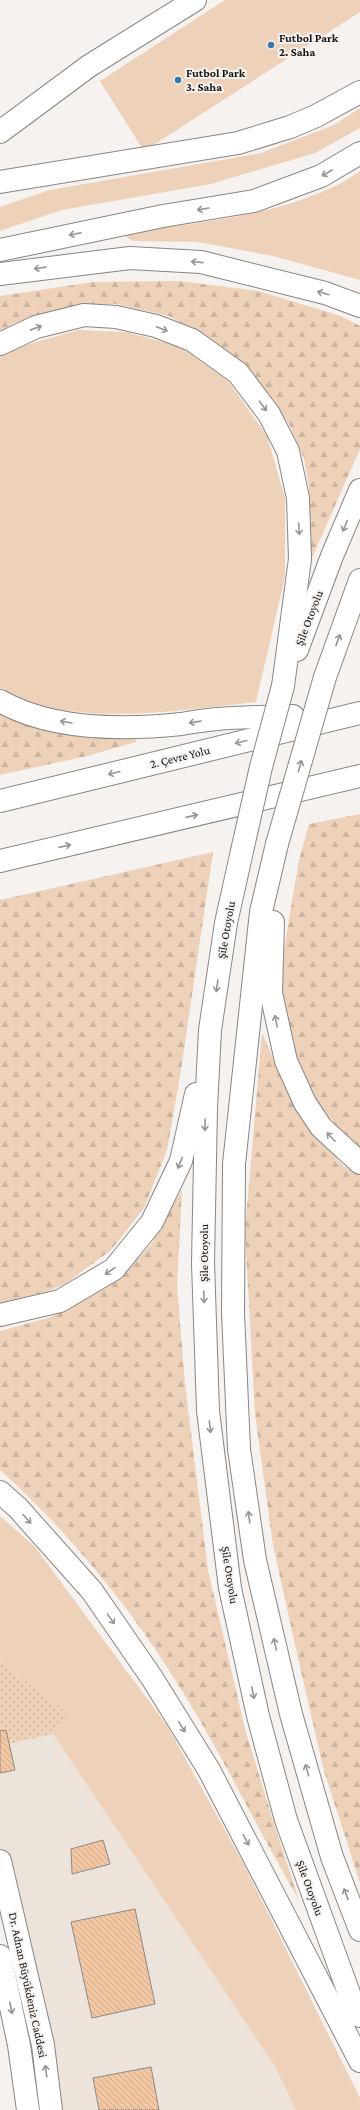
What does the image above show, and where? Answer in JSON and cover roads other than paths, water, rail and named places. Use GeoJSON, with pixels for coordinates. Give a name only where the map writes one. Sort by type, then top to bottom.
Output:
{"type":"FeatureCollection","features":[{"type":"Feature","properties":{"kind":"main road"},"geometry":{"type":"LineString","coordinates":[[0,132],[88,66],[195,0]]}},
{"type":"Feature","properties":{"kind":"main road"},"geometry":{"type":"LineString","coordinates":[[0,182],[238,143],[290,127],[316,116],[360,92]]}},
{"type":"Feature","properties":{"kind":"main road"},"geometry":{"type":"LineString","coordinates":[[0,250],[156,218],[254,201],[321,176],[360,153]]}},
{"type":"Feature","properties":{"kind":"main road"},"geometry":{"type":"LineString","coordinates":[[0,274],[130,258],[201,262],[325,293],[360,306]]}},
{"type":"Feature","properties":{"kind":"main road"},"geometry":{"type":"LineString","coordinates":[[0,344],[36,327],[84,315],[116,317],[156,326],[192,340],[238,372],[269,414],[288,451],[298,498],[300,558],[283,686]]}},
{"type":"Feature","properties":{"kind":"main road","name":"Şile Otoyolu"},"geometry":{"type":"LineString","coordinates":[[360,490],[332,556],[283,686],[260,768],[226,923],[210,1030],[206,1108],[203,1263],[208,1411],[230,1588],[258,1716],[286,1820],[345,1982],[360,2016]]}},
{"type":"Feature","properties":{"kind":"main road"},"geometry":{"type":"LineString","coordinates":[[360,580],[325,677],[277,844],[261,912],[234,1164],[233,1313],[239,1449],[255,1560],[291,1714],[332,1857],[360,1930]]}},
{"type":"Feature","properties":{"kind":"main road"},"geometry":{"type":"LineString","coordinates":[[0,701],[32,715],[83,725],[113,727],[173,724],[216,719],[360,713]]}},
{"type":"Feature","properties":{"kind":"main road","name":"2. Çevre Yolu"},"geometry":{"type":"LineString","coordinates":[[0,801],[360,713]]}},
{"type":"Feature","properties":{"kind":"main road"},"geometry":{"type":"LineString","coordinates":[[0,861],[360,776]]}},
{"type":"Feature","properties":{"kind":"main road"},"geometry":{"type":"LineString","coordinates":[[320,786],[360,789]]}},
{"type":"Feature","properties":{"kind":"main road"},"geometry":{"type":"LineString","coordinates":[[277,844],[271,993],[280,1037],[294,1082],[305,1103],[322,1127],[360,1162]]}},
{"type":"Feature","properties":{"kind":"main road"},"geometry":{"type":"LineString","coordinates":[[0,871],[32,854]]}},
{"type":"Feature","properties":{"kind":"main road"},"geometry":{"type":"LineString","coordinates":[[0,1315],[60,1301],[114,1269],[152,1222],[182,1161],[210,1030]]}},
{"type":"Feature","properties":{"kind":"main road"},"geometry":{"type":"LineString","coordinates":[[0,1492],[18,1508],[92,1591],[152,1678],[209,1770],[360,2061]]}},
{"type":"Feature","properties":{"kind":"main road","name":"Dr. Adnan Büyükdeniz Caddesi"},"geometry":{"type":"LineString","coordinates":[[0,1861],[43,2045],[51,2110]]}},
{"type":"Feature","properties":{"kind":"main road","name":"Dr. Adnan Büyükdeniz Caddesi"},"geometry":{"type":"LineString","coordinates":[[0,1956],[19,2045],[28,2110]]}},
{"type":"Feature","properties":{"kind":"place","name":"Futbol Park 2. Saha"},"geometry":{"type":"Point","coordinates":[271,45]}},
{"type":"Feature","properties":{"kind":"place","name":"Futbol Park 3. Saha"},"geometry":{"type":"Point","coordinates":[178,80]}}]}
